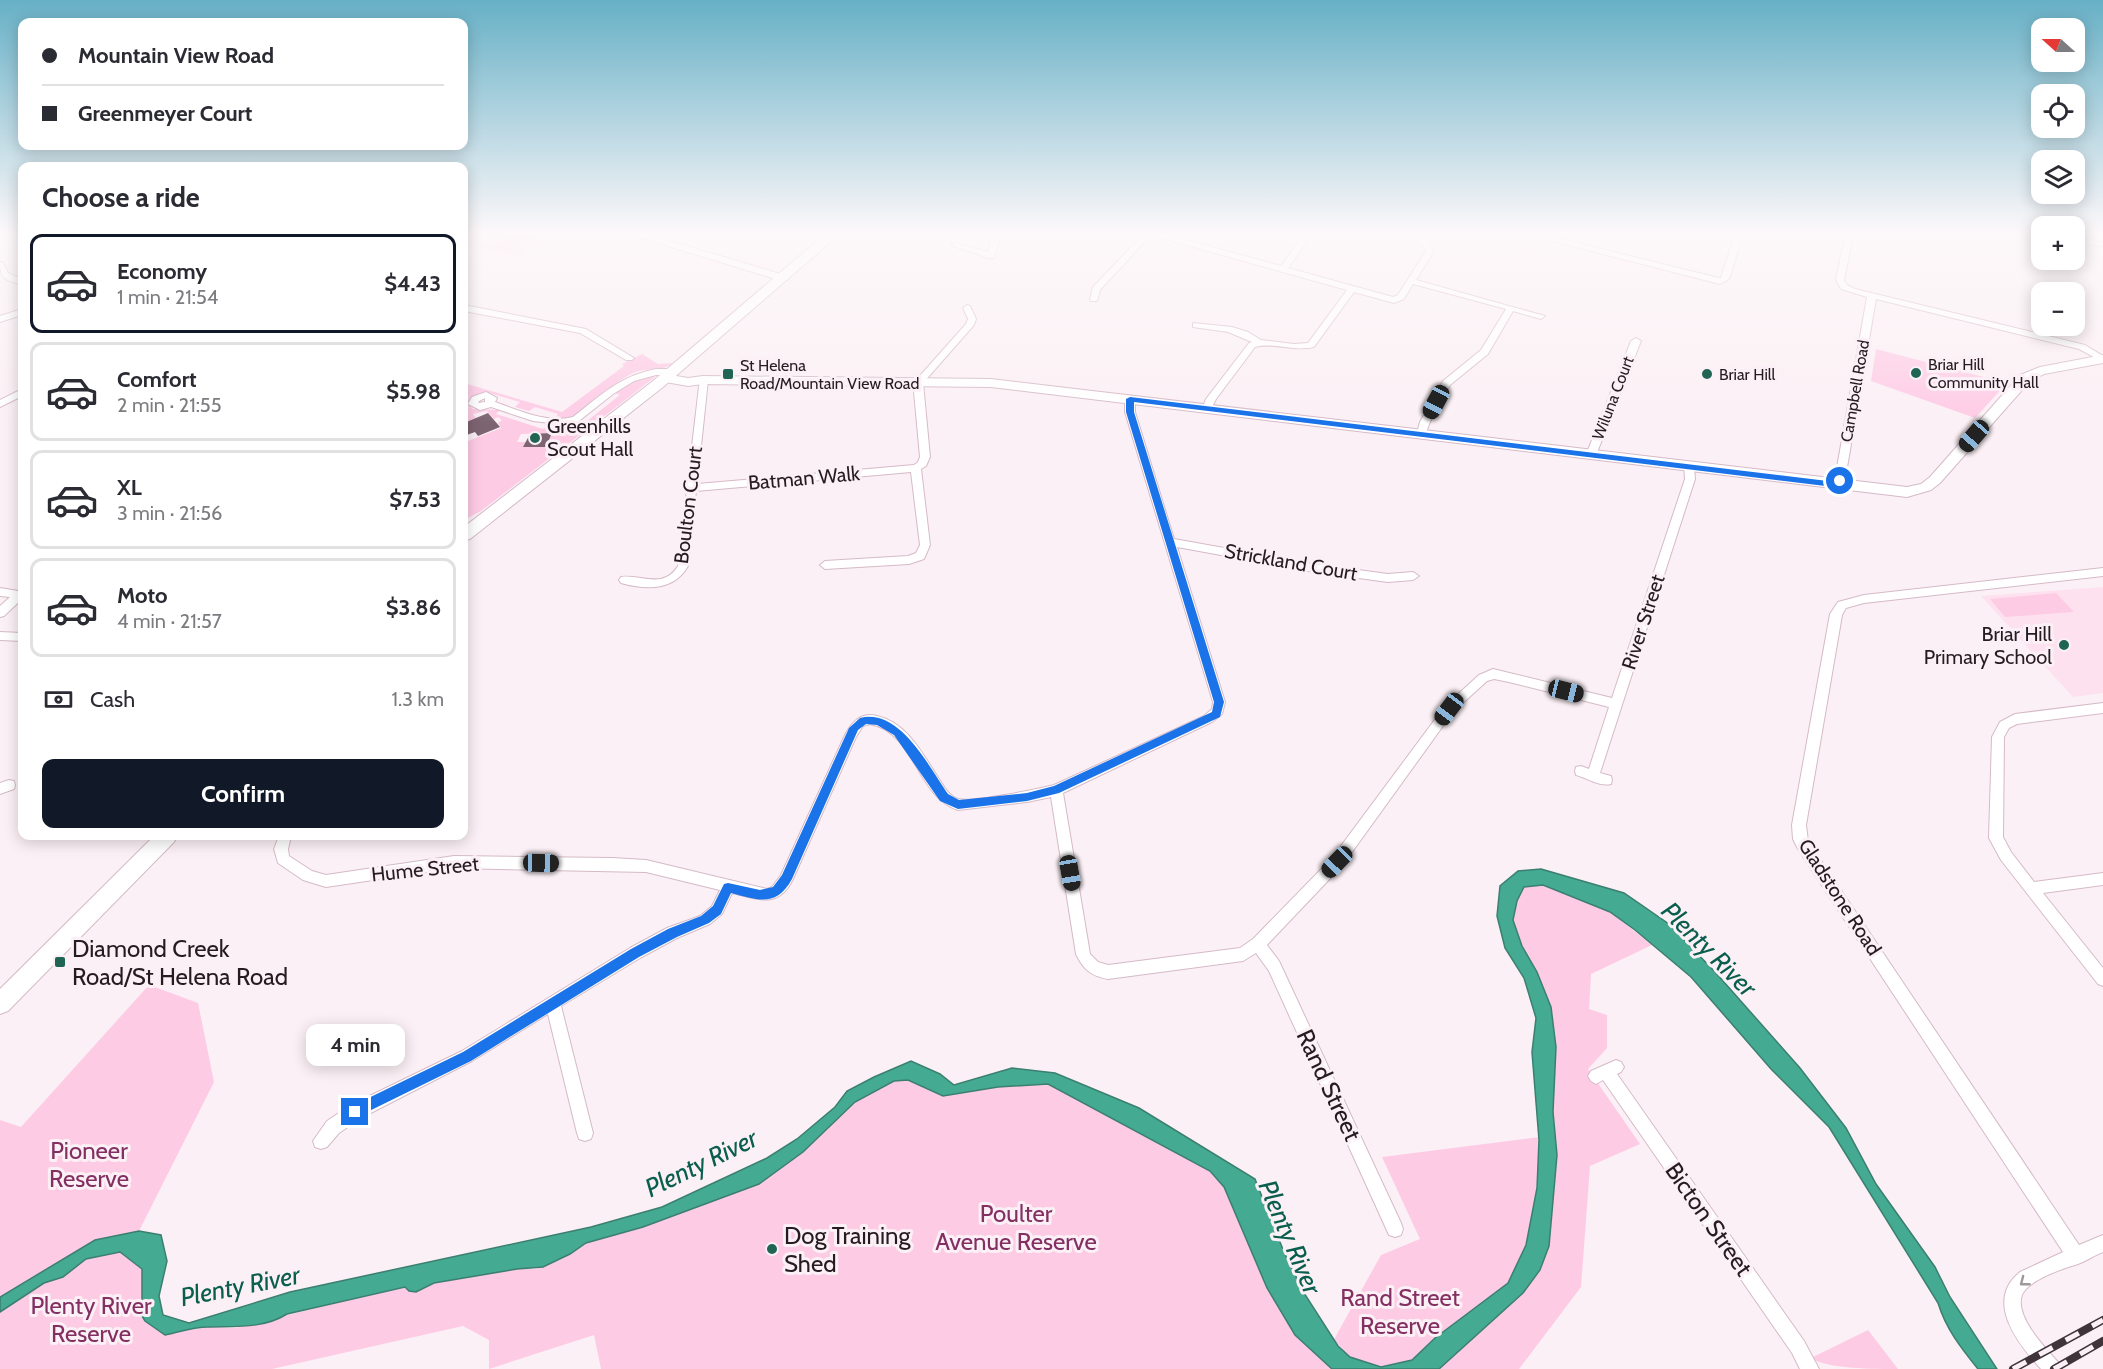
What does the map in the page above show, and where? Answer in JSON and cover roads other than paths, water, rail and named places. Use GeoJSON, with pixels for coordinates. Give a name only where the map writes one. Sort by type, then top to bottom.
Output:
{"type":"FeatureCollection","features":[{"type":"Feature","properties":{"kind":"main road"},"geometry":{"type":"LineString","coordinates":[[468,532],[762,295]]}},
{"type":"Feature","properties":{"kind":"main road"},"geometry":{"type":"LineString","coordinates":[[0,1004],[163,840]]}},
{"type":"Feature","properties":{"kind":"street"},"geometry":{"type":"LineString","coordinates":[[1094,299],[1095,295]]}},
{"type":"Feature","properties":{"kind":"street"},"geometry":{"type":"LineString","coordinates":[[1207,409],[1211,399],[1252,345],[1267,342],[1289,348],[1311,345],[1348,295]]}},
{"type":"Feature","properties":{"kind":"street"},"geometry":{"type":"LineString","coordinates":[[1373,295],[1399,299],[1402,295]]}},
{"type":"Feature","properties":{"kind":"street"},"geometry":{"type":"LineString","coordinates":[[1463,295],[1541,316]]}},
{"type":"Feature","properties":{"kind":"street"},"geometry":{"type":"LineString","coordinates":[[1868,295],[2082,347],[2102,359]]}},
{"type":"Feature","properties":{"kind":"street","name":"Campbell Road"},"geometry":{"type":"LineString","coordinates":[[1842,485],[1840,479],[1872,296]]}},
{"type":"Feature","properties":{"kind":"street"},"geometry":{"type":"LineString","coordinates":[[825,565],[909,560],[920,556],[925,545],[916,468],[922,464],[925,457],[919,381],[970,325],[972,319],[967,308]]}},
{"type":"Feature","properties":{"kind":"street"},"geometry":{"type":"LineString","coordinates":[[1422,434],[1425,422],[1446,383],[1485,352],[1511,308]]}},
{"type":"Feature","properties":{"kind":"street"},"geometry":{"type":"LineString","coordinates":[[468,309],[580,329],[628,358]]}},
{"type":"Feature","properties":{"kind":"street"},"geometry":{"type":"LineString","coordinates":[[0,319],[18,313]]}},
{"type":"Feature","properties":{"kind":"street"},"geometry":{"type":"LineString","coordinates":[[1196,325],[1215,326],[1252,337],[1258,342]]}},
{"type":"Feature","properties":{"kind":"street","name":"Wiluna Court"},"geometry":{"type":"LineString","coordinates":[[1591,454],[1635,341]]}},
{"type":"Feature","properties":{"kind":"street"},"geometry":{"type":"LineString","coordinates":[[490,403],[550,421],[566,423],[576,419],[632,376],[646,372],[665,374],[684,382],[703,380],[991,383],[1897,492],[1926,487],[1935,480],[2025,378],[2040,371],[2102,359]]}},
{"type":"Feature","properties":{"kind":"street","name":"Boulton Court"},"geometry":{"type":"LineString","coordinates":[[625,580],[644,583],[666,581],[681,571],[703,380]]}},
{"type":"Feature","properties":{"kind":"street"},"geometry":{"type":"LineString","coordinates":[[0,404],[18,394]]}},
{"type":"Feature","properties":{"kind":"street","name":"Hume Street"},"geometry":{"type":"LineString","coordinates":[[284,840],[281,849],[283,859],[308,876],[326,881],[454,862],[612,864],[646,866],[728,888],[767,895],[782,886],[851,735],[856,726],[864,720],[879,721],[898,732],[944,798],[952,804],[965,805],[1027,797],[1056,790],[1208,719],[1218,711],[1219,702],[1130,412],[1130,399]]}},
{"type":"Feature","properties":{"kind":"street","name":"River Street"},"geometry":{"type":"LineString","coordinates":[[1606,780],[1587,773],[1617,704],[1690,479],[1689,467]]}},
{"type":"Feature","properties":{"kind":"street","name":"Batman Walk"},"geometry":{"type":"LineString","coordinates":[[692,488],[916,468]]}},
{"type":"Feature","properties":{"kind":"street","name":"Strickland Court"},"geometry":{"type":"LineString","coordinates":[[1170,542],[1335,571],[1388,578],[1413,576]]}},
{"type":"Feature","properties":{"kind":"street","name":"Gladstone Road"},"geometry":{"type":"LineString","coordinates":[[2076,1256],[1803,845],[1798,825],[1836,614],[1842,604],[1864,599],[2103,572]]}},
{"type":"Feature","properties":{"kind":"street"},"geometry":{"type":"LineString","coordinates":[[0,592],[18,594]]}},
{"type":"Feature","properties":{"kind":"street"},"geometry":{"type":"LineString","coordinates":[[3,612],[18,598]]}},
{"type":"Feature","properties":{"kind":"street"},"geometry":{"type":"LineString","coordinates":[[0,631],[18,636]]}},
{"type":"Feature","properties":{"kind":"street"},"geometry":{"type":"LineString","coordinates":[[0,636],[18,637]]}},
{"type":"Feature","properties":{"kind":"street"},"geometry":{"type":"LineString","coordinates":[[1056,790],[1083,954],[1092,967],[1108,972],[1243,954],[1258,944],[1337,862],[1449,709],[1483,678],[1493,675],[1509,677],[1617,704]]}},
{"type":"Feature","properties":{"kind":"street"},"geometry":{"type":"LineString","coordinates":[[2103,708],[2015,719],[2004,725],[2000,730],[1995,831],[2006,856],[2103,979]]}},
{"type":"Feature","properties":{"kind":"street"},"geometry":{"type":"LineString","coordinates":[[2032,888],[2103,879]]}},
{"type":"Feature","properties":{"kind":"street"},"geometry":{"type":"LineString","coordinates":[[321,1141],[333,1127],[355,1112],[457,1062],[655,942],[705,920],[717,910],[728,888]]}},
{"type":"Feature","properties":{"kind":"street","name":"Rand Street"},"geometry":{"type":"LineString","coordinates":[[1258,944],[1274,966],[1395,1229]]}},
{"type":"Feature","properties":{"kind":"street"},"geometry":{"type":"LineString","coordinates":[[553,1003],[585,1133]]}},
{"type":"Feature","properties":{"kind":"street","name":"Bicton Street"},"geometry":{"type":"LineString","coordinates":[[1606,1071],[1798,1347],[1810,1369]]}},
{"type":"Feature","properties":{"kind":"street"},"geometry":{"type":"LineString","coordinates":[[2053,1369],[2019,1324],[2011,1308],[2016,1287],[2025,1278],[2103,1243]]}},
{"type":"Feature","properties":{"kind":"railway"},"geometry":{"type":"LineString","coordinates":[[2013,1369],[2103,1320]]}},
{"type":"Feature","properties":{"kind":"railway"},"geometry":{"type":"LineString","coordinates":[[2054,1369],[2103,1341]]}},
{"type":"Feature","properties":{"kind":"place","name":"Briar Hill Community Hall"},"geometry":{"type":"Point","coordinates":[1916,373]}},
{"type":"Feature","properties":{"kind":"place","name":"St Helena Road/Mountain View Road"},"geometry":{"type":"Point","coordinates":[728,374]}},
{"type":"Feature","properties":{"kind":"place","name":"Briar Hill"},"geometry":{"type":"Point","coordinates":[1707,374]}},
{"type":"Feature","properties":{"kind":"place","name":"Greenhills Scout Hall"},"geometry":{"type":"Point","coordinates":[535,438]}},
{"type":"Feature","properties":{"kind":"place","name":"Briar Hill Primary School"},"geometry":{"type":"Point","coordinates":[2064,645]}},
{"type":"Feature","properties":{"kind":"place","name":"Diamond Creek Road/St Helena Road"},"geometry":{"type":"Point","coordinates":[60,962]}},
{"type":"Feature","properties":{"kind":"place","name":"Dog Training Shed"},"geometry":{"type":"Point","coordinates":[772,1249]}},
{"type":"Feature","properties":{"kind":"water label","name":"Plenty River"},"geometry":{"type":"Point","coordinates":[1709,949]}},
{"type":"Feature","properties":{"kind":"water label","name":"Plenty River"},"geometry":{"type":"Point","coordinates":[701,1163]}},
{"type":"Feature","properties":{"kind":"water label","name":"Plenty River"},"geometry":{"type":"Point","coordinates":[1290,1237]}},
{"type":"Feature","properties":{"kind":"water label","name":"Plenty River"},"geometry":{"type":"Point","coordinates":[240,1286]}},
{"type":"Feature","properties":{"kind":"park label","name":"Pioneer Reserve"},"geometry":{"type":"Point","coordinates":[89,1164]}},
{"type":"Feature","properties":{"kind":"park label","name":"Poulter Avenue Reserve"},"geometry":{"type":"Point","coordinates":[1016,1227]}},
{"type":"Feature","properties":{"kind":"park label","name":"Rand Street Reserve"},"geometry":{"type":"Point","coordinates":[1400,1311]}},
{"type":"Feature","properties":{"kind":"park label","name":"Plenty River Reserve"},"geometry":{"type":"Point","coordinates":[91,1319]}}]}
